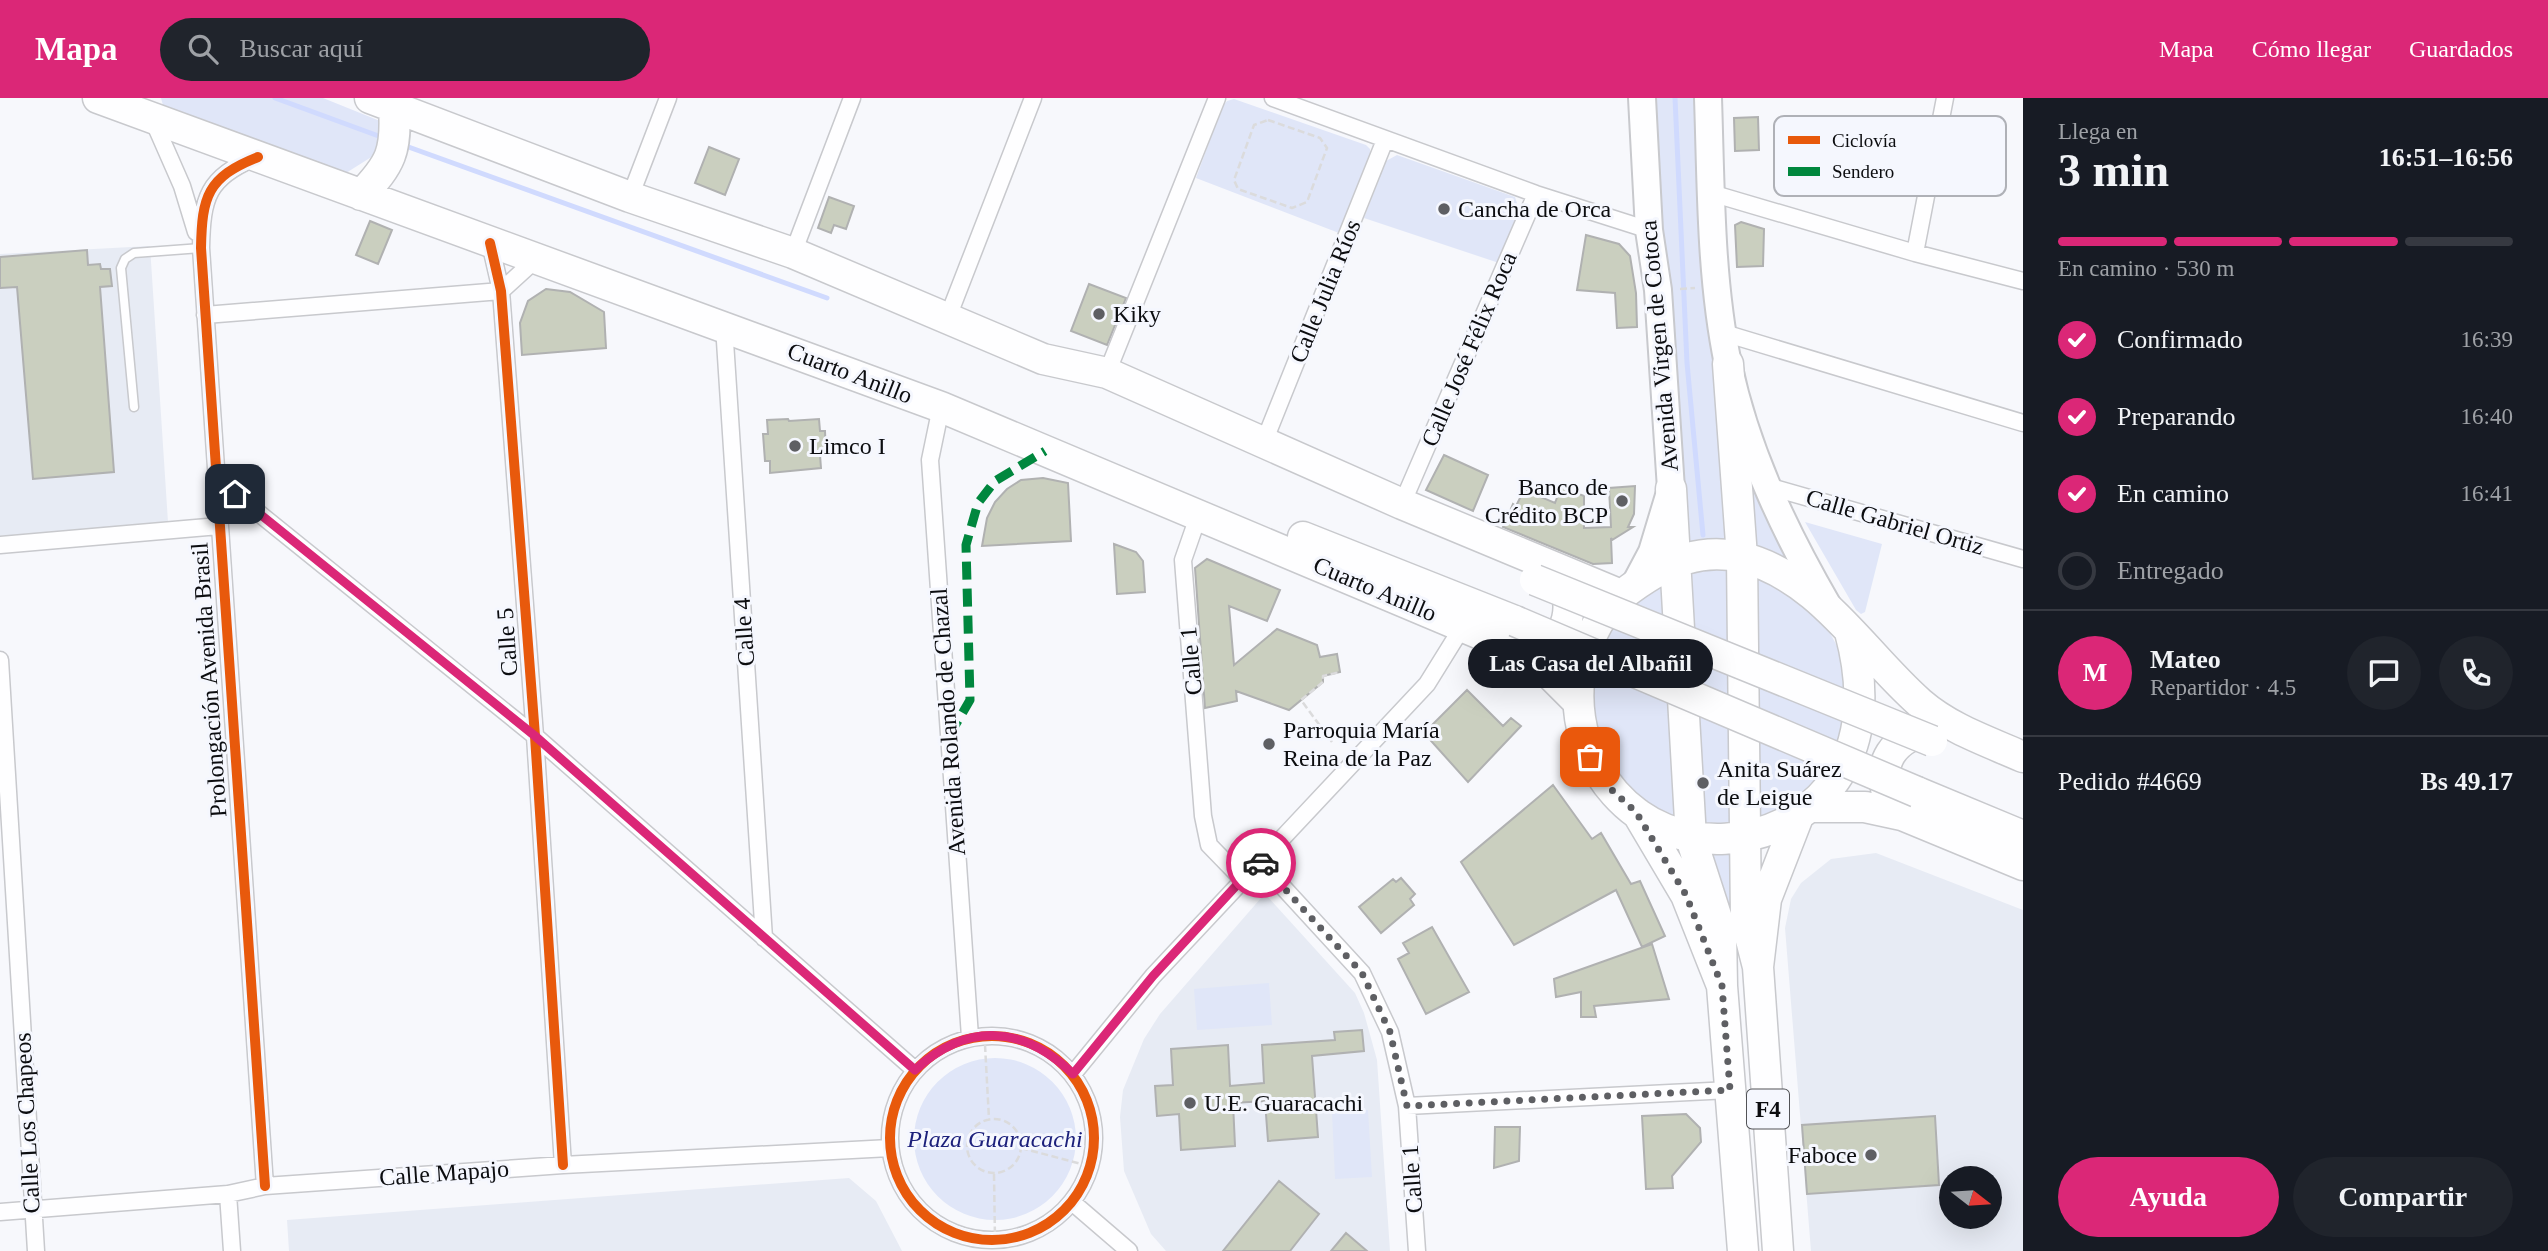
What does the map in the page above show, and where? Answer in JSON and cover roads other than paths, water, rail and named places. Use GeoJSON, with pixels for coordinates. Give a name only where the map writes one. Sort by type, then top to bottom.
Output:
{"type":"FeatureCollection","features":[{"type":"Feature","properties":{"kind":"highway","name":"Cuarto Anillo"},"geometry":{"type":"LineString","coordinates":[[98,98],[941,407],[1523,652],[1542,666],[1577,701]]}},
{"type":"Feature","properties":{"kind":"highway"},"geometry":{"type":"LineString","coordinates":[[382,103],[630,197],[793,253],[1043,359],[1099,390],[1940,733],[2023,777]]}},
{"type":"Feature","properties":{"kind":"highway"},"geometry":{"type":"LineString","coordinates":[[361,195],[384,170],[396,138],[382,103]]}},
{"type":"Feature","properties":{"kind":"highway"},"geometry":{"type":"LineString","coordinates":[[1043,359],[1107,373],[1402,504],[1538,571],[1627,591]]}},
{"type":"Feature","properties":{"kind":"highway"},"geometry":{"type":"LineString","coordinates":[[1728,364],[1742,557],[1746,920],[1758,967]]}},
{"type":"Feature","properties":{"kind":"highway"},"geometry":{"type":"LineString","coordinates":[[941,407],[1081,448],[1515,621],[1910,803],[2023,836]]}},
{"type":"Feature","properties":{"kind":"highway"},"geometry":{"type":"LineString","coordinates":[[1671,489],[1691,838],[1721,931],[1722,986]]}},
{"type":"Feature","properties":{"kind":"highway","name":"F4"},"geometry":{"type":"LineString","coordinates":[[1850,632],[1859,663],[1860,697],[1856,731],[1838,776],[1825,794],[1769,831],[1716,841],[1691,838],[1663,828],[1636,812],[1612,790],[1590,757],[1580,725],[1577,701],[1579,673],[1586,647],[1599,621],[1627,591],[1677,560],[1709,553],[1742,557],[1800,583],[1829,607],[1940,733],[2023,757]]}},
{"type":"Feature","properties":{"kind":"highway"},"geometry":{"type":"LineString","coordinates":[[1523,652],[1538,650],[1552,642],[1569,617],[1570,601],[1566,585],[1557,572],[1538,571]]}},
{"type":"Feature","properties":{"kind":"highway"},"geometry":{"type":"LineString","coordinates":[[1910,803],[1892,803],[1885,789],[1887,759],[1895,746],[1907,736],[1940,733]]}},
{"type":"Feature","properties":{"kind":"highway","name":"F4"},"geometry":{"type":"LineString","coordinates":[[1804,810],[1910,803],[2023,865]]}},
{"type":"Feature","properties":{"kind":"highway","name":"F4"},"geometry":{"type":"LineString","coordinates":[[1778,1251],[1758,967],[1766,899],[1804,810]]}},
{"type":"Feature","properties":{"kind":"highway","name":"F4"},"geometry":{"type":"LineString","coordinates":[[1636,812],[1686,895],[1722,986],[1743,1251]]}},
{"type":"Feature","properties":{"kind":"main road","name":"Avenida Virgen de Cotoca"},"geometry":{"type":"LineString","coordinates":[[1627,591],[1652,552],[1671,489],[1658,290],[1649,230],[1642,98]]}},
{"type":"Feature","properties":{"kind":"main road"},"geometry":{"type":"LineString","coordinates":[[1708,98],[1717,287],[1728,364],[1753,450],[1767,486],[1798,554],[1829,607]]}},
{"type":"Feature","properties":{"kind":"street"},"geometry":{"type":"LineString","coordinates":[[630,197],[668,98]]}},
{"type":"Feature","properties":{"kind":"street"},"geometry":{"type":"LineString","coordinates":[[793,253],[852,98]]}},
{"type":"Feature","properties":{"kind":"street"},"geometry":{"type":"LineString","coordinates":[[948,317],[1033,98]]}},
{"type":"Feature","properties":{"kind":"street"},"geometry":{"type":"LineString","coordinates":[[1107,373],[1216,98]]}},
{"type":"Feature","properties":{"kind":"street"},"geometry":{"type":"LineString","coordinates":[[1273,98],[1536,194],[1649,230]]}},
{"type":"Feature","properties":{"kind":"street"},"geometry":{"type":"LineString","coordinates":[[1942,116],[1945,98]]}},
{"type":"Feature","properties":{"kind":"street","name":"Prolongación Avenida Brasil"},"geometry":{"type":"LineString","coordinates":[[152,117],[182,186],[201,248]]}},
{"type":"Feature","properties":{"kind":"street","name":"Calle Julia Ríos"},"geometry":{"type":"LineString","coordinates":[[1264,442],[1385,140]]}},
{"type":"Feature","properties":{"kind":"street","name":"Prolongación Avenida Brasil"},"geometry":{"type":"LineString","coordinates":[[258,157],[232,168],[209,192],[203,209],[201,248],[265,1186]]}},
{"type":"Feature","properties":{"kind":"street"},"geometry":{"type":"LineString","coordinates":[[1711,192],[1915,253],[2023,281]]}},
{"type":"Feature","properties":{"kind":"street","name":"Calle José Félix Roca"},"geometry":{"type":"LineString","coordinates":[[1402,504],[1536,194]]}},
{"type":"Feature","properties":{"kind":"street"},"geometry":{"type":"LineString","coordinates":[[1915,253],[1926,196]]}},
{"type":"Feature","properties":{"kind":"street","name":"Calle 5"},"geometry":{"type":"LineString","coordinates":[[490,243],[501,291],[535,736],[563,1165]]}},
{"type":"Feature","properties":{"kind":"street"},"geometry":{"type":"LineString","coordinates":[[205,315],[501,291],[536,260]]}},
{"type":"Feature","properties":{"kind":"street","name":"Calle 4"},"geometry":{"type":"LineString","coordinates":[[724,326],[764,938]]}},
{"type":"Feature","properties":{"kind":"street"},"geometry":{"type":"LineString","coordinates":[[1724,333],[2023,423]]}},
{"type":"Feature","properties":{"kind":"street","name":"Avenida Rolando de Chazal"},"geometry":{"type":"LineString","coordinates":[[941,407],[930,460],[977,1037]]}},
{"type":"Feature","properties":{"kind":"street"},"geometry":{"type":"LineString","coordinates":[[217,472],[235,494],[535,736],[915,1070]]}},
{"type":"Feature","properties":{"kind":"street","name":"Calle Gabriel Ortiz"},"geometry":{"type":"LineString","coordinates":[[1767,486],[2023,559]]}},
{"type":"Feature","properties":{"kind":"street","name":"Calle 1"},"geometry":{"type":"LineString","coordinates":[[1199,514],[1183,560],[1203,816],[1209,845],[1243,880]]}},
{"type":"Feature","properties":{"kind":"street"},"geometry":{"type":"LineString","coordinates":[[0,545],[219,526]]}},
{"type":"Feature","properties":{"kind":"street"},"geometry":{"type":"LineString","coordinates":[[1073,1074],[1153,976],[1427,684],[1463,626]]}},
{"type":"Feature","properties":{"kind":"street","name":"Calle Los Chapeos"},"geometry":{"type":"LineString","coordinates":[[0,660],[36,1251]]}},
{"type":"Feature","properties":{"kind":"street","name":"Calle 1"},"geometry":{"type":"LineString","coordinates":[[1259,861],[1362,973],[1390,1032],[1407,1106],[1417,1251]]}},
{"type":"Feature","properties":{"kind":"street"},"geometry":{"type":"LineString","coordinates":[[999,1035],[1027,1041],[1052,1054],[1073,1074],[1089,1104],[1094,1138],[1089,1166],[1072,1202],[1052,1221],[1028,1234],[1000,1244],[949,1232],[927,1218],[902,1186],[896,1174],[890,1148],[891,1120],[899,1094],[915,1070],[940,1050],[977,1037],[999,1035]]}},
{"type":"Feature","properties":{"kind":"street"},"geometry":{"type":"LineString","coordinates":[[1407,1106],[1730,1090]]}},
{"type":"Feature","properties":{"kind":"street","name":"Calle Mapajo"},"geometry":{"type":"LineString","coordinates":[[0,1212],[228,1194],[265,1186],[563,1165],[890,1148]]}},
{"type":"Feature","properties":{"kind":"street"},"geometry":{"type":"LineString","coordinates":[[228,1194],[232,1251]]}},
{"type":"Feature","properties":{"kind":"street"},"geometry":{"type":"LineString","coordinates":[[1072,1202],[1129,1251]]}},
{"type":"Feature","properties":{"kind":"lane"},"geometry":{"type":"LineString","coordinates":[[134,407],[121,268],[125,259],[134,254],[201,248]]}},
{"type":"Feature","properties":{"kind":"waterway"},"geometry":{"type":"LineString","coordinates":[[275,98],[384,138]]}},
{"type":"Feature","properties":{"kind":"waterway"},"geometry":{"type":"LineString","coordinates":[[1675,98],[1687,363],[1703,535]]}},
{"type":"Feature","properties":{"kind":"waterway"},"geometry":{"type":"LineString","coordinates":[[403,145],[827,298]]}},
{"type":"Feature","properties":{"kind":"place","name":"Cancha de Orca"},"geometry":{"type":"Point","coordinates":[1444,209]}},
{"type":"Feature","properties":{"kind":"place","name":"Kiky"},"geometry":{"type":"Point","coordinates":[1099,314]}},
{"type":"Feature","properties":{"kind":"place","name":"Limco I"},"geometry":{"type":"Point","coordinates":[795,446]}},
{"type":"Feature","properties":{"kind":"place","name":"Banco de Crédito BCP"},"geometry":{"type":"Point","coordinates":[1622,501]}},
{"type":"Feature","properties":{"kind":"place","name":"Parroquia María Reina de la Paz"},"geometry":{"type":"Point","coordinates":[1269,744]}},
{"type":"Feature","properties":{"kind":"place","name":"Las Casa del Albañil"},"geometry":{"type":"Point","coordinates":[1590,757]}},
{"type":"Feature","properties":{"kind":"place","name":"Anita Suárez de Leigue"},"geometry":{"type":"Point","coordinates":[1703,783]}},
{"type":"Feature","properties":{"kind":"place","name":"U.E. Guaracachi"},"geometry":{"type":"Point","coordinates":[1190,1103]}},
{"type":"Feature","properties":{"kind":"place","name":"Faboce"},"geometry":{"type":"Point","coordinates":[1871,1155]}},
{"type":"Feature","properties":{"kind":"park label","name":"Plaza Guaracachi"},"geometry":{"type":"Point","coordinates":[995,1139]}}]}
